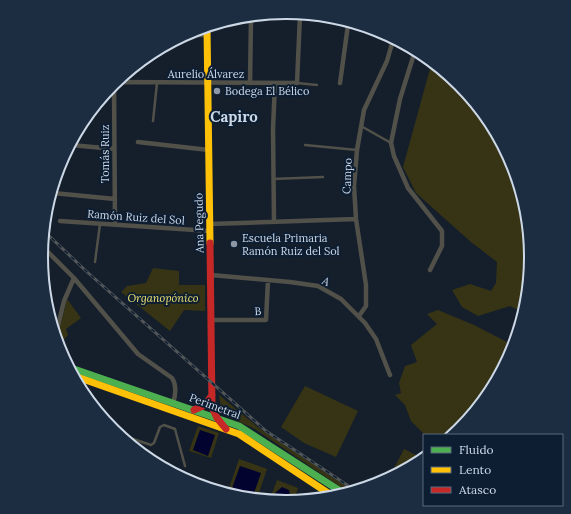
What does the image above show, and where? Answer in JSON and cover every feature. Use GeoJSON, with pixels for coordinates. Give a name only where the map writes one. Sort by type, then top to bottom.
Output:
{"type":"FeatureCollection","features":[{"type":"Feature","properties":{"kind":"main road","name":"Ana Pegudo"},"geometry":{"type":"LineString","coordinates":[[207,33],[212,407],[217,418],[226,429]]}},
{"type":"Feature","properties":{"kind":"main road","name":"Perimetral"},"geometry":{"type":"LineString","coordinates":[[76,370],[239,426],[337,489]]}},
{"type":"Feature","properties":{"kind":"main road","name":"Perimetral"},"geometry":{"type":"LineString","coordinates":[[81,378],[239,434],[325,491]]}},
{"type":"Feature","properties":{"kind":"main road"},"geometry":{"type":"LineString","coordinates":[[194,410],[205,405],[212,395]]}},
{"type":"Feature","properties":{"kind":"main road"},"geometry":{"type":"LineString","coordinates":[[196,418],[207,415],[212,407]]}},
{"type":"Feature","properties":{"kind":"street"},"geometry":{"type":"LineString","coordinates":[[297,83],[300,20]]}},
{"type":"Feature","properties":{"kind":"street"},"geometry":{"type":"LineString","coordinates":[[250,83],[251,22]]}},
{"type":"Feature","properties":{"kind":"street"},"geometry":{"type":"LineString","coordinates":[[340,82],[348,27]]}},
{"type":"Feature","properties":{"kind":"street","name":"Campo"},"geometry":{"type":"LineString","coordinates":[[359,316],[366,306],[366,286],[356,219],[354,186],[357,150],[364,110],[387,61],[392,44]]}},
{"type":"Feature","properties":{"kind":"street"},"geometry":{"type":"LineString","coordinates":[[413,56],[400,99],[391,143],[394,156],[408,188],[442,231],[442,246],[430,270]]}},
{"type":"Feature","properties":{"kind":"street","name":"Aurelio Álvarez"},"geometry":{"type":"LineString","coordinates":[[125,82],[297,83]]}},
{"type":"Feature","properties":{"kind":"street"},"geometry":{"type":"LineString","coordinates":[[274,222],[273,129],[275,83]]}},
{"type":"Feature","properties":{"kind":"street","name":"Tomás Ruiz"},"geometry":{"type":"LineString","coordinates":[[114,92],[115,225]]}},
{"type":"Feature","properties":{"kind":"street"},"geometry":{"type":"LineString","coordinates":[[138,142],[209,150]]}},
{"type":"Feature","properties":{"kind":"street"},"geometry":{"type":"LineString","coordinates":[[75,145],[114,148]]}},
{"type":"Feature","properties":{"kind":"street"},"geometry":{"type":"LineString","coordinates":[[56,193],[115,199]]}},
{"type":"Feature","properties":{"kind":"street","name":"Ramón Ruiz del Sol"},"geometry":{"type":"LineString","coordinates":[[60,221],[115,225],[210,228],[274,222],[356,219]]}},
{"type":"Feature","properties":{"kind":"street"},"geometry":{"type":"LineString","coordinates":[[48,253],[74,278],[138,354],[172,378],[175,382],[176,393],[173,403]]}},
{"type":"Feature","properties":{"kind":"street","name":"A"},"geometry":{"type":"LineString","coordinates":[[211,275],[318,286],[341,299],[359,316],[376,339],[390,375]]}},
{"type":"Feature","properties":{"kind":"street"},"geometry":{"type":"LineString","coordinates":[[58,326],[74,278]]}},
{"type":"Feature","properties":{"kind":"street","name":"B"},"geometry":{"type":"LineString","coordinates":[[211,320],[266,320],[268,280]]}},
{"type":"Feature","properties":{"kind":"street"},"geometry":{"type":"LineString","coordinates":[[69,291],[80,285]]}},
{"type":"Feature","properties":{"kind":"lane"},"geometry":{"type":"LineString","coordinates":[[152,121],[157,82]]}},
{"type":"Feature","properties":{"kind":"lane"},"geometry":{"type":"LineString","coordinates":[[297,83],[317,85]]}},
{"type":"Feature","properties":{"kind":"lane"},"geometry":{"type":"LineString","coordinates":[[360,126],[391,143]]}},
{"type":"Feature","properties":{"kind":"lane"},"geometry":{"type":"LineString","coordinates":[[305,145],[357,150]]}},
{"type":"Feature","properties":{"kind":"lane"},"geometry":{"type":"LineString","coordinates":[[273,179],[324,177]]}},
{"type":"Feature","properties":{"kind":"lane"},"geometry":{"type":"LineString","coordinates":[[95,262],[100,224]]}},
{"type":"Feature","properties":{"kind":"lane"},"geometry":{"type":"LineString","coordinates":[[133,439],[151,445],[154,444],[160,427],[164,425],[175,429],[185,466]]}},
{"type":"Feature","properties":{"kind":"green space"},"geometry":{"type":"Polygon","coordinates":[[[430,68],[454,89],[474,112],[492,138],[511,180],[519,211],[524,257],[517,310],[510,306],[478,316],[462,307],[452,290],[470,284],[491,291],[496,283],[497,262],[471,242],[416,193],[403,167],[430,68]]]}},
{"type":"Feature","properties":{"kind":"green space","name":"Organopónico"},"geometry":{"type":"Polygon","coordinates":[[[153,268],[179,271],[179,285],[205,285],[205,311],[184,310],[170,331],[121,292],[127,286],[146,283],[153,268]]]}},
{"type":"Feature","properties":{"kind":"green space"},"geometry":{"type":"Polygon","coordinates":[[[67,299],[81,318],[66,329],[68,335],[63,341],[59,331],[67,299]]]}},
{"type":"Feature","properties":{"kind":"green space"},"geometry":{"type":"Polygon","coordinates":[[[438,310],[474,325],[507,342],[492,376],[474,402],[444,434],[424,434],[411,421],[405,405],[395,395],[401,393],[399,383],[405,366],[417,362],[411,345],[437,324],[427,314],[438,310]]]}},
{"type":"Feature","properties":{"kind":"green space"},"geometry":{"type":"Polygon","coordinates":[[[305,386],[358,411],[336,457],[304,443],[281,427],[305,386]]]}},
{"type":"Feature","properties":{"kind":"green space"},"geometry":{"type":"Polygon","coordinates":[[[219,395],[259,428],[347,487],[342,488],[255,429],[222,414],[219,395]]]}},
{"type":"Feature","properties":{"kind":"green space"},"geometry":{"type":"Polygon","coordinates":[[[198,426],[219,433],[211,458],[189,451],[198,426]]]}},
{"type":"Feature","properties":{"kind":"green space"},"geometry":{"type":"Polygon","coordinates":[[[404,449],[417,456],[404,463],[394,468],[404,449]]]}},
{"type":"Feature","properties":{"kind":"green space"},"geometry":{"type":"Polygon","coordinates":[[[239,459],[267,469],[259,493],[229,488],[239,459]]]}},
{"type":"Feature","properties":{"kind":"green space"},"geometry":{"type":"Polygon","coordinates":[[[277,480],[298,488],[296,494],[272,494],[277,480]]]}},
{"type":"Feature","properties":{"kind":"shaded area"},"geometry":{"type":"Polygon","coordinates":[[[200,430],[215,435],[208,456],[193,450],[200,430]]]}},
{"type":"Feature","properties":{"kind":"shaded area"},"geometry":{"type":"Polygon","coordinates":[[[240,466],[261,473],[254,493],[232,489],[240,466]]]}},
{"type":"Feature","properties":{"kind":"shaded area"},"geometry":{"type":"Polygon","coordinates":[[[282,487],[289,490],[290,495],[275,494],[282,487]]]}},
{"type":"Feature","properties":{"kind":"railway"},"geometry":{"type":"LineString","coordinates":[[49,236],[86,271],[266,431],[349,486]]}},
{"type":"Feature","properties":{"kind":"traffic: fast"},"geometry":{"type":"LineString","coordinates":[[76,370],[239,426],[337,489]]}},
{"type":"Feature","properties":{"kind":"traffic: slow"},"geometry":{"type":"LineString","coordinates":[[207,33],[210,243]]}},
{"type":"Feature","properties":{"kind":"traffic: slow"},"geometry":{"type":"LineString","coordinates":[[81,378],[239,434],[325,491]]}},
{"type":"Feature","properties":{"kind":"traffic: jam"},"geometry":{"type":"LineString","coordinates":[[210,243],[212,407],[217,418],[226,429]]}},
{"type":"Feature","properties":{"kind":"traffic: jam"},"geometry":{"type":"LineString","coordinates":[[194,410],[205,405],[212,395]]}},
{"type":"Feature","properties":{"kind":"place","name":"Bodega El Bélico"},"geometry":{"type":"Point","coordinates":[217,91]}},
{"type":"Feature","properties":{"kind":"place","name":"Escuela Primaria Ramón Ruiz del Sol"},"geometry":{"type":"Point","coordinates":[234,244]}},
{"type":"Feature","properties":{"kind":"district","name":"Capiro"},"geometry":{"type":"Point","coordinates":[234,117]}}]}
